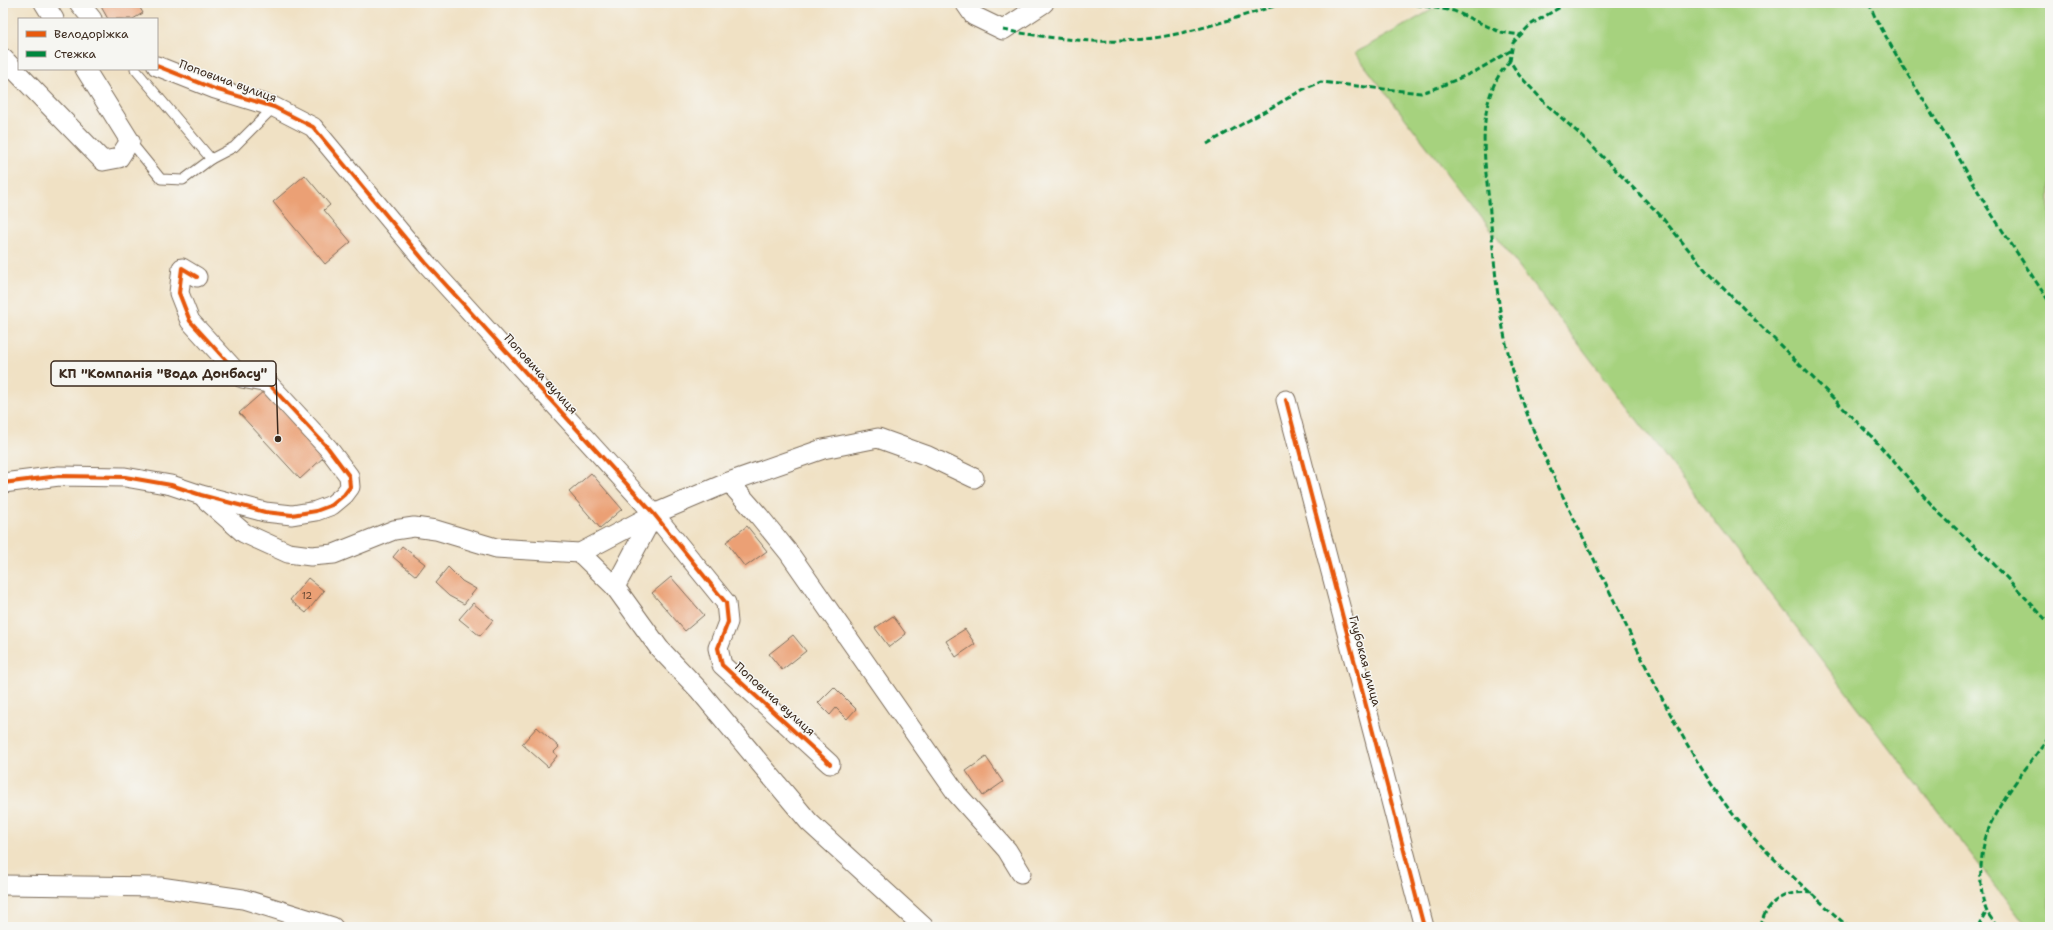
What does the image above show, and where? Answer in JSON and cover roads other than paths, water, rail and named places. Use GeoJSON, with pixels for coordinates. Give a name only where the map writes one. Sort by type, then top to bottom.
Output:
{"type":"FeatureCollection","features":[{"type":"Feature","properties":{"kind":"street"},"geometry":{"type":"LineString","coordinates":[[44,3],[53,18]]}},
{"type":"Feature","properties":{"kind":"street"},"geometry":{"type":"LineString","coordinates":[[79,3],[91,18]]}},
{"type":"Feature","properties":{"kind":"street"},"geometry":{"type":"LineString","coordinates":[[965,3],[974,16],[1003,30],[1044,3]]}},
{"type":"Feature","properties":{"kind":"street"},"geometry":{"type":"LineString","coordinates":[[3,58],[103,161],[119,158],[130,141],[86,70]]}},
{"type":"Feature","properties":{"kind":"street","name":"Поповича вулиця"},"geometry":{"type":"LineString","coordinates":[[158,66],[214,89],[274,107],[313,127],[426,263],[654,514],[726,604],[728,622],[718,648],[722,665],[830,764]]}},
{"type":"Feature","properties":{"kind":"street"},"geometry":{"type":"LineString","coordinates":[[3,483],[59,476],[125,477],[171,485],[201,495],[265,512],[292,514],[316,511],[332,505],[344,496],[350,487],[349,476],[328,448],[268,383],[242,378],[190,321],[179,293],[182,268],[197,277]]}},
{"type":"Feature","properties":{"kind":"street","name":"Глубокая улица"},"geometry":{"type":"LineString","coordinates":[[1286,400],[1424,927]]}},
{"type":"Feature","properties":{"kind":"street"},"geometry":{"type":"LineString","coordinates":[[201,495],[244,533],[288,553],[311,556],[334,554],[394,530],[414,527],[436,530],[496,548],[580,553],[654,514],[729,482],[823,449],[878,438],[928,456],[974,478]]}},
{"type":"Feature","properties":{"kind":"street"},"geometry":{"type":"LineString","coordinates":[[729,482],[760,516],[789,553],[957,794],[1007,850],[1021,873]]}},
{"type":"Feature","properties":{"kind":"street"},"geometry":{"type":"LineString","coordinates":[[616,588],[654,514]]}},
{"type":"Feature","properties":{"kind":"street"},"geometry":{"type":"LineString","coordinates":[[580,553],[616,588],[659,648],[699,690],[809,822],[924,927]]}},
{"type":"Feature","properties":{"kind":"street"},"geometry":{"type":"LineString","coordinates":[[3,885],[160,887],[243,899],[332,927]]}},
{"type":"Feature","properties":{"kind":"lane"},"geometry":{"type":"LineString","coordinates":[[136,70],[211,159]]}},
{"type":"Feature","properties":{"kind":"lane"},"geometry":{"type":"LineString","coordinates":[[130,141],[161,179],[183,180],[211,159],[234,147],[274,107]]}},
{"type":"Feature","properties":{"kind":"place","name":"КП \"Компанія \"Вода Донбасу\""},"geometry":{"type":"Point","coordinates":[278,439]}}]}
